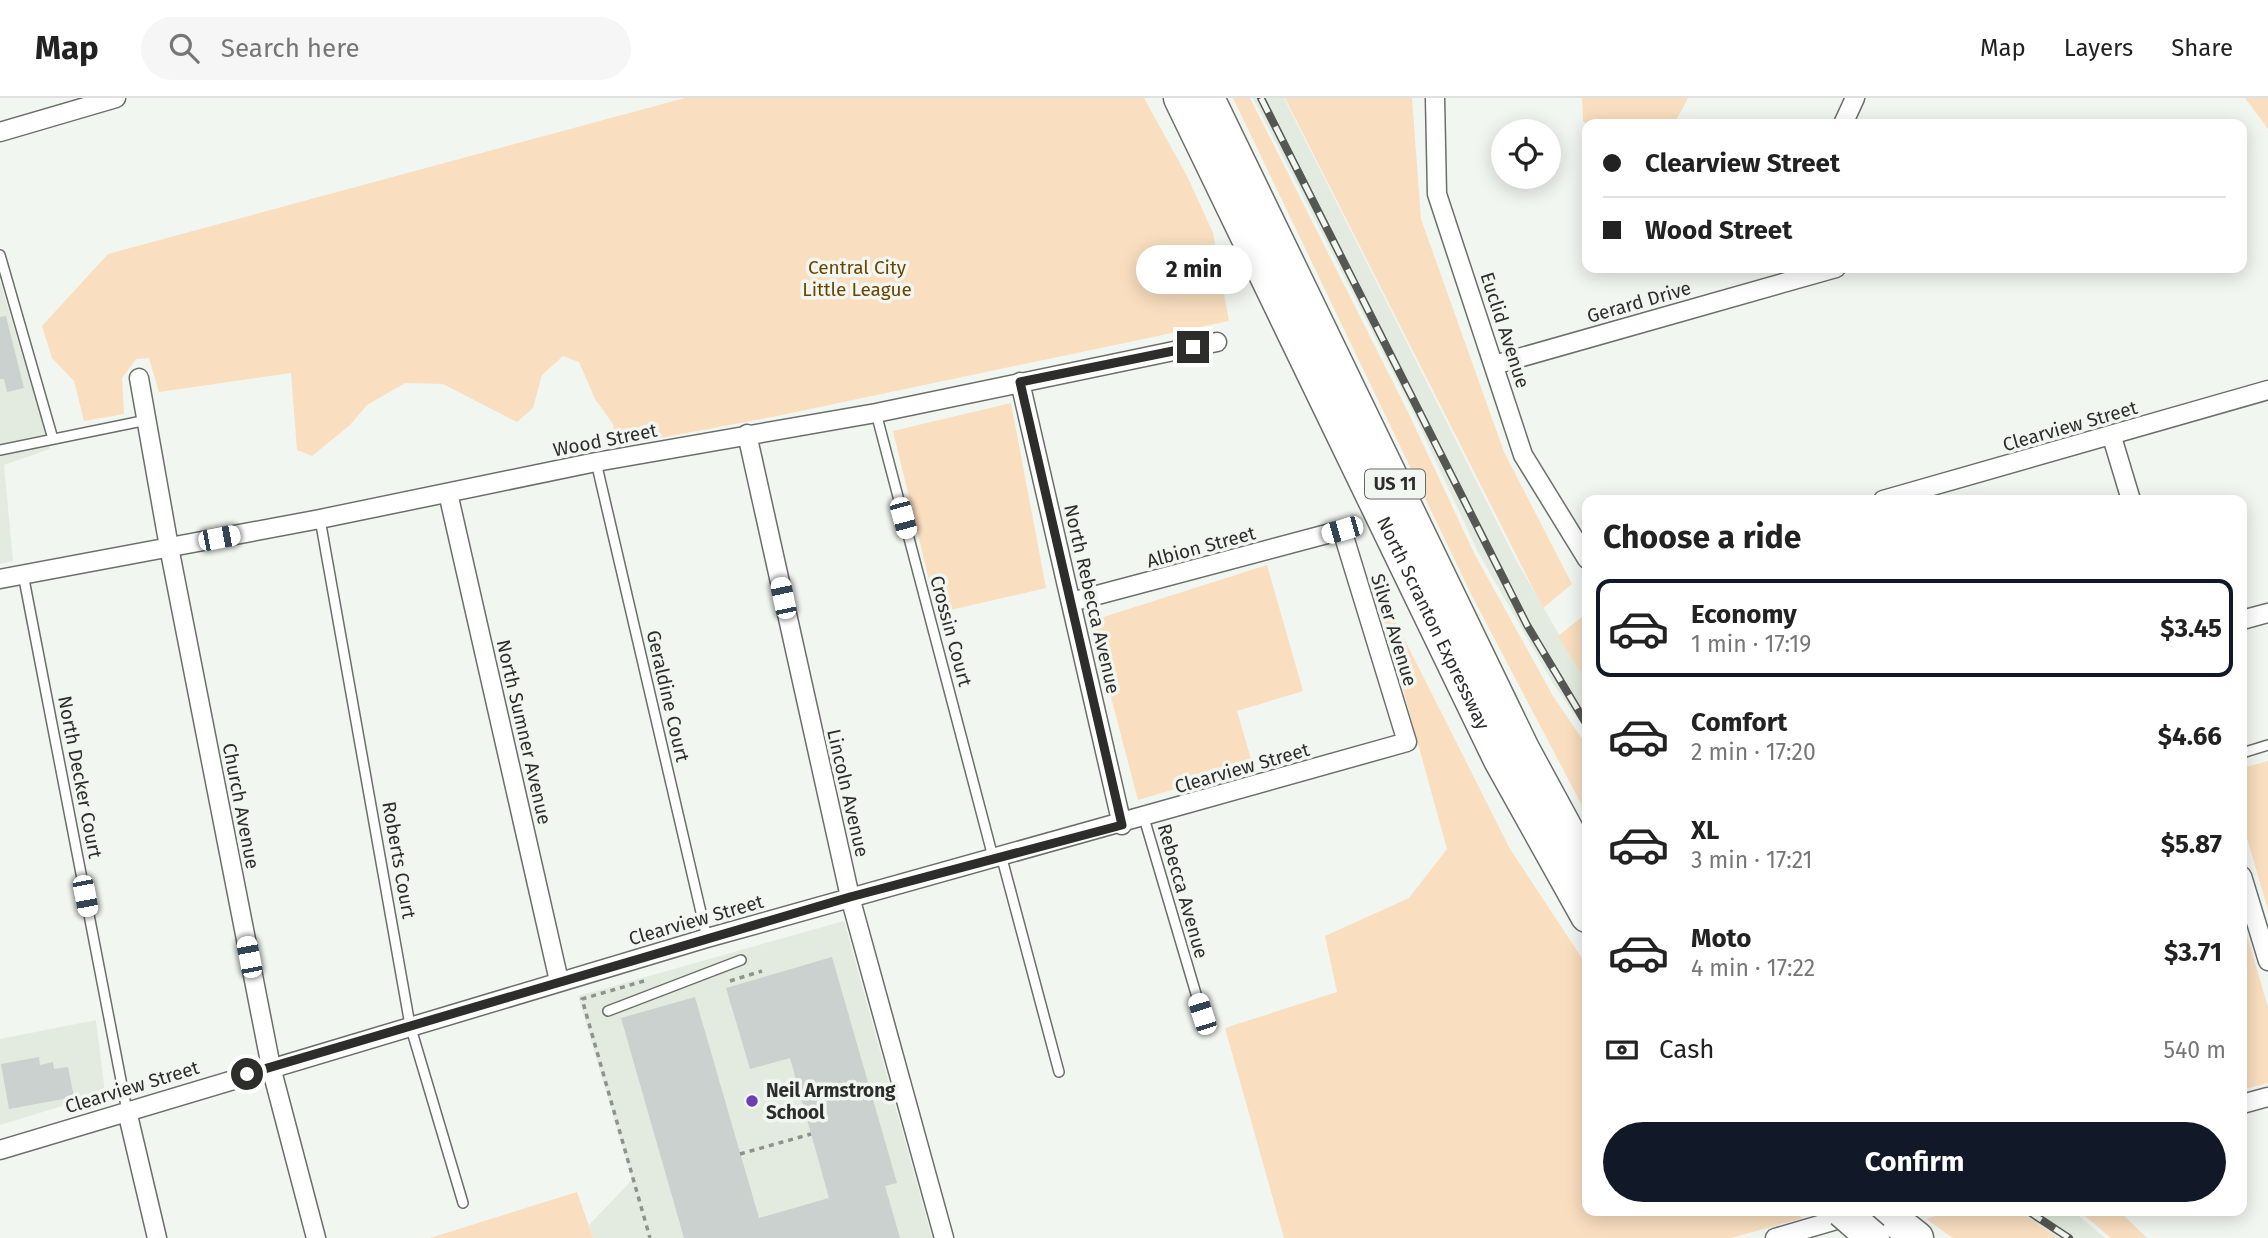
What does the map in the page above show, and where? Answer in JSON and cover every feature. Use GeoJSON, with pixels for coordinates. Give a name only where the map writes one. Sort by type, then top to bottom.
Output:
{"type":"FeatureCollection","features":[{"type":"Feature","properties":{"kind":"highway","name":"North Scranton Expressway"},"geometry":{"type":"LineString","coordinates":[[1180,98],[1500,760],[1582,907]]}},
{"type":"Feature","properties":{"kind":"highway","name":"North Scranton Expressway"},"geometry":{"type":"LineString","coordinates":[[1208,98],[1522,749],[1582,858]]}},
{"type":"Feature","properties":{"kind":"highway"},"geometry":{"type":"LineString","coordinates":[[1848,1216],[1873,1238]]}},
{"type":"Feature","properties":{"kind":"street"},"geometry":{"type":"LineString","coordinates":[[0,132],[116,98]]}},
{"type":"Feature","properties":{"kind":"street","name":"Euclid Avenue"},"geometry":{"type":"LineString","coordinates":[[1435,98],[1437,194],[1522,455],[1582,551]]}},
{"type":"Feature","properties":{"kind":"street"},"geometry":{"type":"LineString","coordinates":[[1845,119],[1855,98]]}},
{"type":"Feature","properties":{"kind":"street","name":"Gerard Drive"},"geometry":{"type":"LineString","coordinates":[[1494,365],[1815,273]]}},
{"type":"Feature","properties":{"kind":"street","name":"Wood Street"},"geometry":{"type":"LineString","coordinates":[[0,579],[320,519],[596,462],[876,413],[1217,342]]}},
{"type":"Feature","properties":{"kind":"street","name":"Church Avenue"},"geometry":{"type":"LineString","coordinates":[[139,378],[169,547],[271,1067],[316,1238]]}},
{"type":"Feature","properties":{"kind":"street","name":"North Rebecca Avenue"},"geometry":{"type":"LineString","coordinates":[[1020,382],[1122,825]]}},
{"type":"Feature","properties":{"kind":"street","name":"Clearview Street"},"geometry":{"type":"LineString","coordinates":[[1901,495],[2112,437],[2268,390]]}},
{"type":"Feature","properties":{"kind":"street","name":"Lincoln Avenue"},"geometry":{"type":"LineString","coordinates":[[747,434],[850,897],[944,1238]]}},
{"type":"Feature","properties":{"kind":"street"},"geometry":{"type":"LineString","coordinates":[[2112,437],[2129,495]]}},
{"type":"Feature","properties":{"kind":"street","name":"North Sumner Avenue"},"geometry":{"type":"LineString","coordinates":[[448,493],[559,981]]}},
{"type":"Feature","properties":{"kind":"street","name":"Albion Street"},"geometry":{"type":"LineString","coordinates":[[1071,602],[1342,530]]}},
{"type":"Feature","properties":{"kind":"street","name":"Silver Avenue"},"geometry":{"type":"LineString","coordinates":[[1342,530],[1407,743]]}},
{"type":"Feature","properties":{"kind":"street"},"geometry":{"type":"LineString","coordinates":[[2247,619],[2268,613]]}},
{"type":"Feature","properties":{"kind":"street","name":"Clearview Street"},"geometry":{"type":"LineString","coordinates":[[0,1150],[707,938],[997,856],[1122,825],[1407,743]]}},
{"type":"Feature","properties":{"kind":"street"},"geometry":{"type":"LineString","coordinates":[[2247,892],[2268,961]]}},
{"type":"Feature","properties":{"kind":"street"},"geometry":{"type":"LineString","coordinates":[[2247,1103],[2268,1097]]}},
{"type":"Feature","properties":{"kind":"street"},"geometry":{"type":"LineString","coordinates":[[127,1111],[157,1238]]}},
{"type":"Feature","properties":{"kind":"street"},"geometry":{"type":"LineString","coordinates":[[1775,1238],[1850,1216]]}},
{"type":"Feature","properties":{"kind":"lane"},"geometry":{"type":"LineString","coordinates":[[0,255],[53,439]]}},
{"type":"Feature","properties":{"kind":"lane","name":"Crossin Court"},"geometry":{"type":"LineString","coordinates":[[876,413],[1059,1072]]}},
{"type":"Feature","properties":{"kind":"lane"},"geometry":{"type":"LineString","coordinates":[[0,450],[147,420]]}},
{"type":"Feature","properties":{"kind":"lane","name":"Geraldine Court"},"geometry":{"type":"LineString","coordinates":[[596,462],[707,938]]}},
{"type":"Feature","properties":{"kind":"lane","name":"Roberts Court"},"geometry":{"type":"LineString","coordinates":[[320,519],[410,1025],[463,1203]]}},
{"type":"Feature","properties":{"kind":"lane","name":"North Decker Court"},"geometry":{"type":"LineString","coordinates":[[23,574],[127,1111]]}},
{"type":"Feature","properties":{"kind":"lane"},"geometry":{"type":"LineString","coordinates":[[2247,751],[2268,745]]}},
{"type":"Feature","properties":{"kind":"lane","name":"Rebecca Avenue"},"geometry":{"type":"LineString","coordinates":[[1144,818],[1202,1014]]}},
{"type":"Feature","properties":{"kind":"lane"},"geometry":{"type":"LineString","coordinates":[[608,1011],[741,960]]}},
{"type":"Feature","properties":{"kind":"path"},"geometry":{"type":"LineString","coordinates":[[647,980],[582,999],[650,1238]]}},
{"type":"Feature","properties":{"kind":"path"},"geometry":{"type":"LineString","coordinates":[[740,1154],[811,1134]]}},
{"type":"Feature","properties":{"kind":"shaded area"},"geometry":{"type":"Polygon","coordinates":[[[1253,98],[1284,98],[1516,560],[1582,674],[1582,726],[1554,685],[1478,552],[1412,410],[1253,98]]]}},
{"type":"Feature","properties":{"kind":"shaded area"},"geometry":{"type":"Polygon","coordinates":[[[0,281],[50,449],[4,465],[13,561],[0,564],[0,281]]]}},
{"type":"Feature","properties":{"kind":"shaded area","name":"Neil Armstrong School"},"geometry":{"type":"Polygon","coordinates":[[[844,921],[932,1238],[593,1238],[589,1225],[632,1180],[578,996],[844,921]]]}},
{"type":"Feature","properties":{"kind":"shaded area"},"geometry":{"type":"Polygon","coordinates":[[[96,1020],[105,1093],[0,1125],[0,1039],[96,1020]]]}},
{"type":"Feature","properties":{"kind":"shaded area"},"geometry":{"type":"Polygon","coordinates":[[[2025,1216],[2079,1216],[2105,1238],[2058,1238],[2025,1216]]]}},
{"type":"Feature","properties":{"kind":"green space","name":"Central City Little League"},"geometry":{"type":"Polygon","coordinates":[[[685,98],[1144,98],[1188,178],[1213,233],[1229,321],[772,417],[617,446],[613,424],[595,399],[579,362],[563,356],[542,375],[533,408],[517,422],[443,384],[405,383],[367,405],[350,425],[312,456],[297,450],[291,373],[159,392],[149,358],[136,359],[122,378],[124,414],[84,421],[74,381],[52,358],[42,326],[108,254],[685,98]]]}},
{"type":"Feature","properties":{"kind":"green space"},"geometry":{"type":"Polygon","coordinates":[[[1233,98],[1250,98],[1408,412],[1474,553],[1553,696],[1582,739],[1582,805],[1472,596],[1233,98]]]}},
{"type":"Feature","properties":{"kind":"green space"},"geometry":{"type":"Polygon","coordinates":[[[1285,98],[1412,98],[1421,219],[1504,452],[1572,584],[1543,608],[1285,98]]]}},
{"type":"Feature","properties":{"kind":"green space"},"geometry":{"type":"Polygon","coordinates":[[[1582,98],[1688,98],[1677,119],[1583,119],[1582,98]]]}},
{"type":"Feature","properties":{"kind":"green space"},"geometry":{"type":"Polygon","coordinates":[[[2245,98],[2268,98],[2268,129],[2245,98]]]}},
{"type":"Feature","properties":{"kind":"green space"},"geometry":{"type":"Polygon","coordinates":[[[1011,403],[1046,588],[937,613],[893,431],[1011,403]]]}},
{"type":"Feature","properties":{"kind":"green space"},"geometry":{"type":"Polygon","coordinates":[[[1267,565],[1303,691],[1237,711],[1253,766],[1138,800],[1091,621],[1267,565]]]}},
{"type":"Feature","properties":{"kind":"green space"},"geometry":{"type":"Polygon","coordinates":[[[1371,573],[1510,849],[1582,958],[1582,1216],[1802,1218],[1731,1238],[1284,1238],[1225,1028],[1337,992],[1325,936],[1409,898],[1447,849],[1371,573]]]}},
{"type":"Feature","properties":{"kind":"green space"},"geometry":{"type":"Polygon","coordinates":[[[1582,617],[1582,675],[1558,636],[1582,617]]]}},
{"type":"Feature","properties":{"kind":"green space"},"geometry":{"type":"Polygon","coordinates":[[[2268,761],[2268,910],[2247,838],[2247,767],[2268,761]]]}},
{"type":"Feature","properties":{"kind":"green space"},"geometry":{"type":"Polygon","coordinates":[[[2247,936],[2268,1007],[2268,1083],[2247,1089],[2247,936]]]}},
{"type":"Feature","properties":{"kind":"green space"},"geometry":{"type":"Polygon","coordinates":[[[577,1192],[593,1238],[430,1238],[577,1192]]]}},
{"type":"Feature","properties":{"kind":"green space"},"geometry":{"type":"Polygon","coordinates":[[[1935,1216],[2025,1216],[2058,1238],[1953,1238],[1926,1219],[1935,1216]]]}},
{"type":"Feature","properties":{"kind":"green space"},"geometry":{"type":"Polygon","coordinates":[[[2085,1216],[2124,1216],[2147,1238],[2111,1238],[2085,1216]]]}},
{"type":"Feature","properties":{"kind":"building"},"geometry":{"type":"Polygon","coordinates":[[[6,316],[24,388],[7,392],[4,379],[0,379],[0,317],[6,316]]]}},
{"type":"Feature","properties":{"kind":"building"},"geometry":{"type":"Polygon","coordinates":[[[832,957],[897,1183],[885,1186],[900,1238],[684,1238],[621,1018],[695,997],[759,1218],[829,1198],[790,1058],[750,1069],[726,988],[832,957]]]}},
{"type":"Feature","properties":{"kind":"building"},"geometry":{"type":"Polygon","coordinates":[[[39,1057],[40,1065],[53,1062],[54,1069],[68,1067],[74,1097],[9,1109],[1,1064],[39,1057]]]}},
{"type":"Feature","properties":{"kind":"railway"},"geometry":{"type":"LineString","coordinates":[[1261,98],[1527,625],[1582,717]]}},
{"type":"Feature","properties":{"kind":"railway"},"geometry":{"type":"LineString","coordinates":[[2036,1216],[2069,1238]]}},
{"type":"Feature","properties":{"kind":"place","name":"Neil Armstrong School"},"geometry":{"type":"Point","coordinates":[752,1101]}},
{"type":"Feature","properties":{"kind":"route"},"geometry":{"type":"LineString","coordinates":[[247,1074],[850,897],[1122,825],[1020,382],[1193,347]]}}]}
